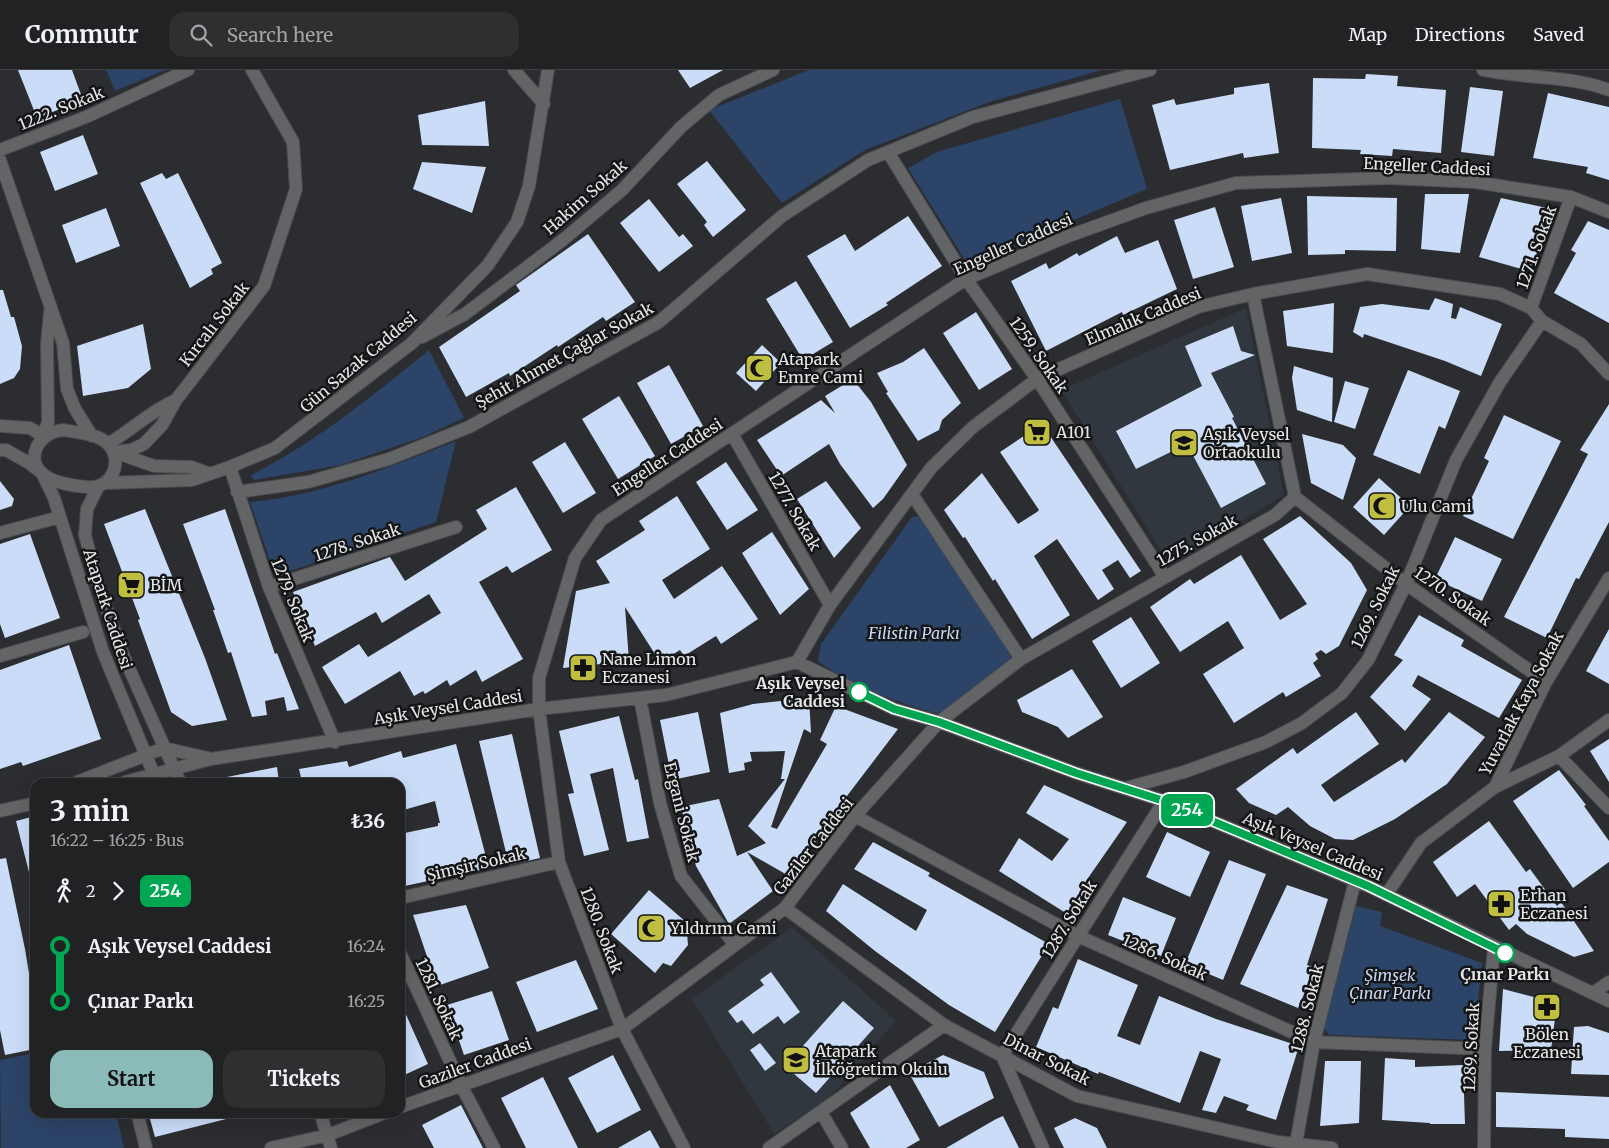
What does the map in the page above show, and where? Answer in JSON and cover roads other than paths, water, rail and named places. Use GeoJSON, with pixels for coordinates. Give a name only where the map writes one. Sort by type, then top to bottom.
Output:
{"type":"FeatureCollection","features":[{"type":"Feature","properties":{"kind":"street","name":"1222. Sokak"},"geometry":{"type":"LineString","coordinates":[[0,150],[86,117],[188,70]]}},
{"type":"Feature","properties":{"kind":"street","name":"Kırcalı Sokak"},"geometry":{"type":"LineString","coordinates":[[111,448],[131,450],[144,444],[162,425],[176,400],[264,286],[296,189],[293,142],[252,70]]}},
{"type":"Feature","properties":{"kind":"street"},"geometry":{"type":"LineString","coordinates":[[514,70],[544,104]]}},
{"type":"Feature","properties":{"kind":"street","name":"Hakim Sokak"},"geometry":{"type":"LineString","coordinates":[[412,343],[465,314],[564,239],[622,190],[682,127],[719,95],[774,70]]}},
{"type":"Feature","properties":{"kind":"street","name":"Şehit Ahmet Çağlar Sokak"},"geometry":{"type":"LineString","coordinates":[[238,492],[317,480],[389,459],[469,428],[659,322],[782,216],[868,160],[973,117],[1150,70]]}},
{"type":"Feature","properties":{"kind":"street"},"geometry":{"type":"LineString","coordinates":[[1483,70],[1515,77],[1586,82],[1609,90]]}},
{"type":"Feature","properties":{"kind":"street","name":"Gün Sazak Caddesi"},"geometry":{"type":"LineString","coordinates":[[102,485],[192,480],[230,467],[275,448],[412,343],[488,265],[517,222],[529,186],[549,72]]}},
{"type":"Feature","properties":{"kind":"street","name":"1259. Sokak"},"geometry":{"type":"LineString","coordinates":[[888,152],[966,280],[1037,379],[1164,577]]}},
{"type":"Feature","properties":{"kind":"street"},"geometry":{"type":"LineString","coordinates":[[0,160],[2,174],[63,343],[67,389],[75,409],[92,436]]}},
{"type":"Feature","properties":{"kind":"street","name":"Engeller Caddesi"},"geometry":{"type":"LineString","coordinates":[[539,709],[539,678],[572,567],[575,558],[601,520],[966,280],[1066,237],[1146,208],[1236,183],[1296,179],[1388,178],[1475,182],[1571,197],[1609,212]]}},
{"type":"Feature","properties":{"kind":"street","name":"1271. Sokak"},"geometry":{"type":"LineString","coordinates":[[1531,308],[1571,197]]}},
{"type":"Feature","properties":{"kind":"street","name":"Elmalık Caddesi"},"geometry":{"type":"LineString","coordinates":[[797,662],[830,605],[912,494],[932,468],[973,427],[1037,379],[1198,307],[1253,294],[1367,274],[1500,294],[1531,308],[1542,321],[1581,344],[1609,374]]}},
{"type":"Feature","properties":{"kind":"street"},"geometry":{"type":"LineString","coordinates":[[1253,294],[1295,497]]}},
{"type":"Feature","properties":{"kind":"street","name":"Atapark Caddesi"},"geometry":{"type":"LineString","coordinates":[[51,310],[47,344],[48,422],[36,450],[36,464],[54,498],[103,652],[155,778]]}},
{"type":"Feature","properties":{"kind":"street","name":"1269. Sokak"},"geometry":{"type":"LineString","coordinates":[[1125,788],[1184,772],[1266,742],[1302,723],[1342,693],[1368,660],[1406,584],[1456,460],[1500,382],[1542,321]]}},
{"type":"Feature","properties":{"kind":"street","name":"Kırcalı Sokak"},"geometry":{"type":"LineString","coordinates":[[111,448],[155,409],[176,400]]}},
{"type":"Feature","properties":{"kind":"street"},"geometry":{"type":"LineString","coordinates":[[0,426],[30,428],[43,436],[51,432],[64,430],[92,436],[111,448],[154,466],[191,467],[208,474]]}},
{"type":"Feature","properties":{"kind":"street","name":"1277. Sokak"},"geometry":{"type":"LineString","coordinates":[[732,434],[830,605]]}},
{"type":"Feature","properties":{"kind":"street"},"geometry":{"type":"LineString","coordinates":[[111,448],[115,468],[112,477],[102,485],[87,509],[85,536],[97,581],[123,655],[178,778]]}},
{"type":"Feature","properties":{"kind":"street"},"geometry":{"type":"LineString","coordinates":[[0,450],[6,450],[55,480],[102,485]]}},
{"type":"Feature","properties":{"kind":"street","name":"1279. Sokak"},"geometry":{"type":"LineString","coordinates":[[230,467],[269,587],[335,742]]}},
{"type":"Feature","properties":{"kind":"street"},"geometry":{"type":"LineString","coordinates":[[912,494],[1021,659]]}},
{"type":"Feature","properties":{"kind":"street","name":"1275. Sokak"},"geometry":{"type":"LineString","coordinates":[[939,722],[1021,659],[1275,515],[1295,497]]}},
{"type":"Feature","properties":{"kind":"street","name":"1270. Sokak"},"geometry":{"type":"LineString","coordinates":[[1295,497],[1406,584],[1546,682]]}},
{"type":"Feature","properties":{"kind":"street"},"geometry":{"type":"LineString","coordinates":[[0,533],[60,517]]}},
{"type":"Feature","properties":{"kind":"street","name":"1278. Sokak"},"geometry":{"type":"LineString","coordinates":[[269,587],[456,527]]}},
{"type":"Feature","properties":{"kind":"street","name":"Yuvarlak Kaya Sokak"},"geometry":{"type":"LineString","coordinates":[[1386,895],[1421,843],[1495,787],[1546,682],[1609,578]]}},
{"type":"Feature","properties":{"kind":"street"},"geometry":{"type":"LineString","coordinates":[[0,656],[82,632]]}},
{"type":"Feature","properties":{"kind":"street","name":"Aşık Veysel Caddesi"},"geometry":{"type":"LineString","coordinates":[[173,768],[211,759],[335,742],[539,709],[666,695],[797,662],[894,709],[939,722],[1076,773],[1164,801],[1355,881],[1609,1001]]}},
{"type":"Feature","properties":{"kind":"street","name":"Ergani Sokak"},"geometry":{"type":"LineString","coordinates":[[640,698],[660,803],[681,876],[735,945]]}},
{"type":"Feature","properties":{"kind":"street","name":"1280. Sokak"},"geometry":{"type":"LineString","coordinates":[[539,709],[560,862],[622,1029],[684,1148]]}},
{"type":"Feature","properties":{"kind":"street"},"geometry":{"type":"LineString","coordinates":[[1495,787],[1559,756],[1609,720]]}},
{"type":"Feature","properties":{"kind":"street","name":"Gaziler Caddesi"},"geometry":{"type":"LineString","coordinates":[[405,1106],[622,1029],[785,908],[855,816],[939,722]]}},
{"type":"Feature","properties":{"kind":"street"},"geometry":{"type":"LineString","coordinates":[[87,778],[164,748]]}},
{"type":"Feature","properties":{"kind":"street","name":"Aşık Veysel Caddesi"},"geometry":{"type":"LineString","coordinates":[[164,748],[211,759]]}},
{"type":"Feature","properties":{"kind":"street"},"geometry":{"type":"LineString","coordinates":[[1559,756],[1609,808]]}},
{"type":"Feature","properties":{"kind":"street"},"geometry":{"type":"LineString","coordinates":[[155,778],[173,768]]}},
{"type":"Feature","properties":{"kind":"street","name":"1287. Sokak"},"geometry":{"type":"LineString","coordinates":[[1002,1056],[1164,801]]}},
{"type":"Feature","properties":{"kind":"street"},"geometry":{"type":"LineString","coordinates":[[0,811],[30,804]]}},
{"type":"Feature","properties":{"kind":"street","name":"1286. Sokak"},"geometry":{"type":"LineString","coordinates":[[855,816],[1078,936],[1314,1042],[1485,1049]]}},
{"type":"Feature","properties":{"kind":"street","name":"Şimşir Sokak"},"geometry":{"type":"LineString","coordinates":[[405,897],[560,862]]}},
{"type":"Feature","properties":{"kind":"street","name":"1288. Sokak"},"geometry":{"type":"LineString","coordinates":[[1296,1144],[1314,1042],[1355,881]]}},
{"type":"Feature","properties":{"kind":"street","name":"Dinar Sokak"},"geometry":{"type":"LineString","coordinates":[[785,908],[944,1025],[1077,1096],[1278,1142],[1332,1148]]}},
{"type":"Feature","properties":{"kind":"street","name":"1289. Sokak"},"geometry":{"type":"LineString","coordinates":[[1484,1148],[1485,1049],[1494,948]]}},
{"type":"Feature","properties":{"kind":"street","name":"1281. Sokak"},"geometry":{"type":"LineString","coordinates":[[405,964],[461,1085],[494,1148]]}},
{"type":"Feature","properties":{"kind":"street"},"geometry":{"type":"LineString","coordinates":[[1593,993],[1609,982]]}},
{"type":"Feature","properties":{"kind":"street"},"geometry":{"type":"LineString","coordinates":[[769,1148],[944,1025]]}},
{"type":"Feature","properties":{"kind":"street"},"geometry":{"type":"LineString","coordinates":[[1002,1056],[1043,1148]]}},
{"type":"Feature","properties":{"kind":"street"},"geometry":{"type":"LineString","coordinates":[[821,1112],[842,1148]]}},
{"type":"Feature","properties":{"kind":"street"},"geometry":{"type":"LineString","coordinates":[[138,1118],[146,1148]]}},
{"type":"Feature","properties":{"kind":"street"},"geometry":{"type":"LineString","coordinates":[[322,1118],[331,1148]]}},
{"type":"Feature","properties":{"kind":"street"},"geometry":{"type":"LineString","coordinates":[[271,1148],[328,1134],[370,1118]]}},
{"type":"Feature","properties":{"kind":"place","name":"Atapark Emre Cami"},"geometry":{"type":"Point","coordinates":[759,368]}},
{"type":"Feature","properties":{"kind":"place","name":"A101"},"geometry":{"type":"Point","coordinates":[1037,432]}},
{"type":"Feature","properties":{"kind":"place","name":"Aşık Veysel Ortaokulu"},"geometry":{"type":"Point","coordinates":[1184,443]}},
{"type":"Feature","properties":{"kind":"place","name":"Ulu Cami"},"geometry":{"type":"Point","coordinates":[1382,506]}},
{"type":"Feature","properties":{"kind":"place","name":"BİM"},"geometry":{"type":"Point","coordinates":[131,585]}},
{"type":"Feature","properties":{"kind":"place","name":"Nane Limon Eczanesi"},"geometry":{"type":"Point","coordinates":[583,668]}},
{"type":"Feature","properties":{"kind":"place","name":"Aşık Veysel Caddesi"},"geometry":{"type":"Point","coordinates":[859,692]}},
{"type":"Feature","properties":{"kind":"place","name":"Erhan Eczanesi"},"geometry":{"type":"Point","coordinates":[1501,904]}},
{"type":"Feature","properties":{"kind":"place","name":"Yıldırım Cami"},"geometry":{"type":"Point","coordinates":[651,928]}},
{"type":"Feature","properties":{"kind":"place","name":"Çınar Parkı"},"geometry":{"type":"Point","coordinates":[1505,953]}},
{"type":"Feature","properties":{"kind":"place","name":"Bölen Eczanesi"},"geometry":{"type":"Point","coordinates":[1547,1007]}},
{"type":"Feature","properties":{"kind":"place","name":"Atapark İlköğretim Okulu"},"geometry":{"type":"Point","coordinates":[796,1060]}},
{"type":"Feature","properties":{"kind":"park label","name":"Filistin Parkı"},"geometry":{"type":"Point","coordinates":[914,633]}},
{"type":"Feature","properties":{"kind":"park label","name":"Şimşek Çınar Parkı"},"geometry":{"type":"Point","coordinates":[1390,984]}}]}
